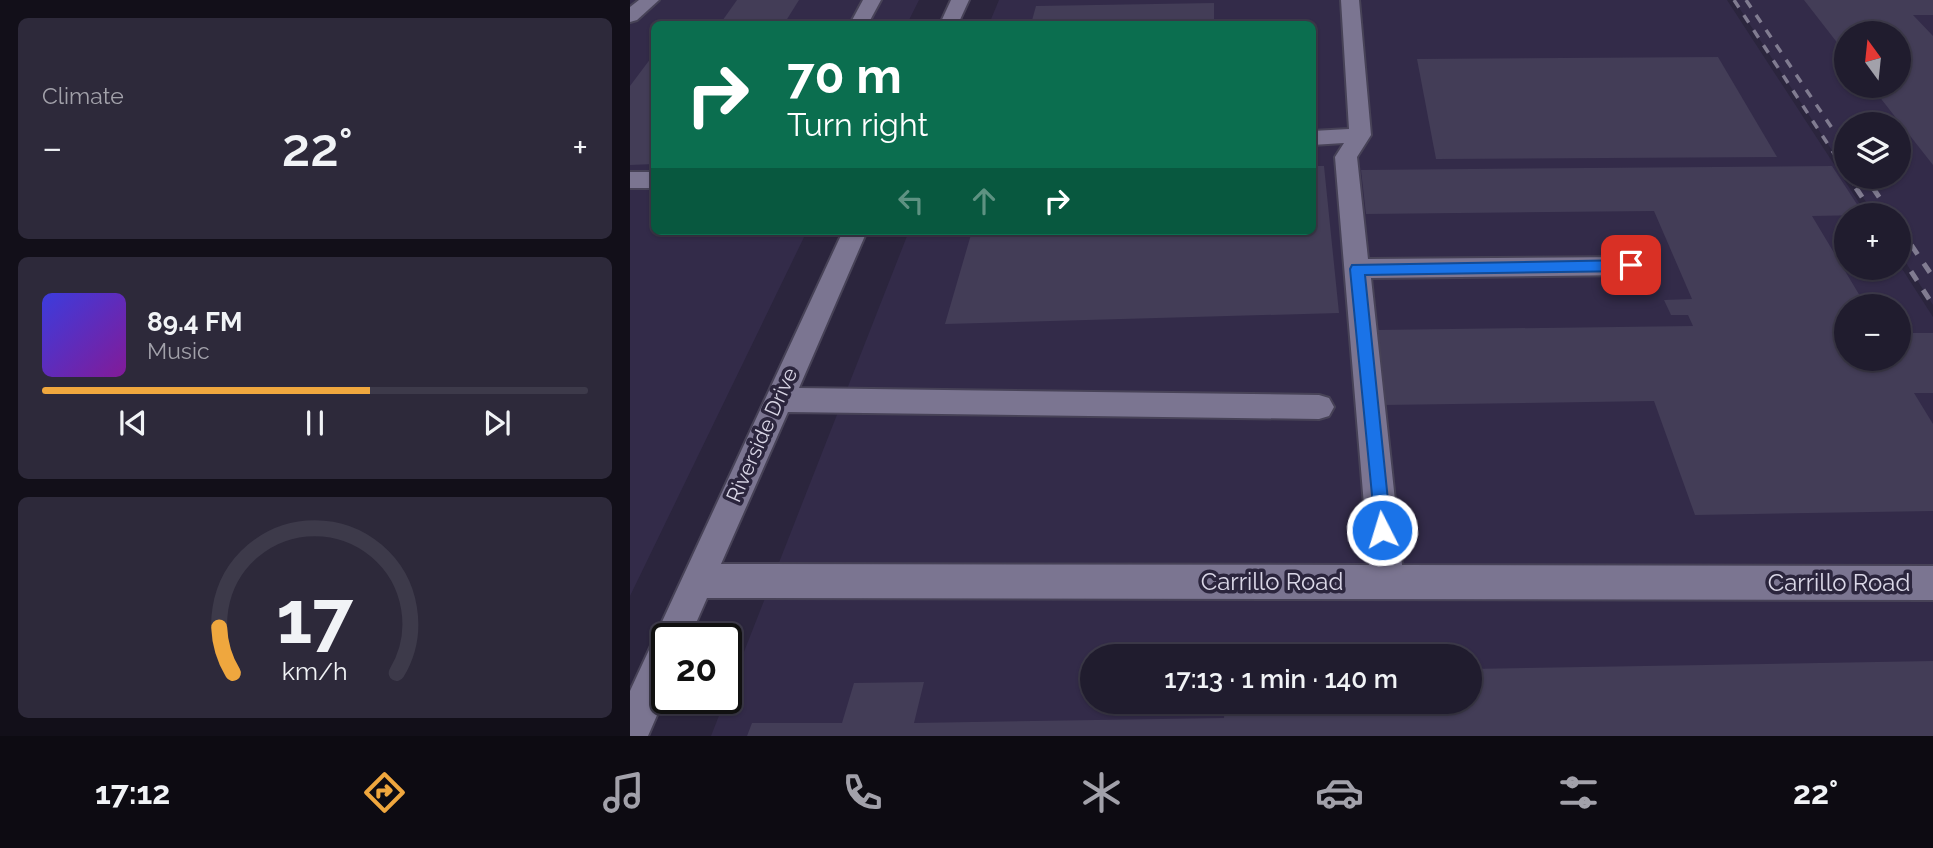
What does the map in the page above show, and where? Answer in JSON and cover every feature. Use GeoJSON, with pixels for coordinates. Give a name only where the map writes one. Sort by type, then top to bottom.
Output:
{"type":"FeatureCollection","features":[{"type":"Feature","properties":{"kind":"street"},"geometry":{"type":"LineString","coordinates":[[630,16],[650,0]]}},
{"type":"Feature","properties":{"kind":"street"},"geometry":{"type":"LineString","coordinates":[[861,21],[872,0],[875,0]]}},
{"type":"Feature","properties":{"kind":"street"},"geometry":{"type":"LineString","coordinates":[[950,21],[960,0]]}},
{"type":"Feature","properties":{"kind":"street"},"geometry":{"type":"LineString","coordinates":[[1350,0],[1360,135],[1346,157],[1387,582]]}},
{"type":"Feature","properties":{"kind":"street"},"geometry":{"type":"LineString","coordinates":[[1316,138],[1360,135]]}},
{"type":"Feature","properties":{"kind":"street"},"geometry":{"type":"LineString","coordinates":[[630,180],[651,180]]}},
{"type":"Feature","properties":{"kind":"street","name":"Riverside Drive"},"geometry":{"type":"LineString","coordinates":[[678,623],[853,235]]}},
{"type":"Feature","properties":{"kind":"street"},"geometry":{"type":"LineString","coordinates":[[1357,269],[1631,265]]}},
{"type":"Feature","properties":{"kind":"street"},"geometry":{"type":"LineString","coordinates":[[778,400],[1319,407]]}},
{"type":"Feature","properties":{"kind":"street","name":"Carrillo Road"},"geometry":{"type":"LineString","coordinates":[[696,581],[1933,583]]}},
{"type":"Feature","properties":{"kind":"street"},"geometry":{"type":"LineString","coordinates":[[630,734],[651,686]]}},
{"type":"Feature","properties":{"kind":"shaded area"},"geometry":{"type":"Polygon","coordinates":[[[630,0],[919,0],[908,21],[651,21],[651,235],[805,235],[630,596],[630,0]]]}},
{"type":"Feature","properties":{"kind":"shaded area"},"geometry":{"type":"Polygon","coordinates":[[[999,0],[1727,0],[1834,164],[1834,189],[1850,189],[1859,203],[1834,203],[1834,280],[1909,280],[1933,317],[1933,736],[711,736],[720,714],[742,714],[742,657],[907,235],[1316,235],[1316,21],[990,21],[999,0]]]}},
{"type":"Feature","properties":{"kind":"shaded area"},"geometry":{"type":"Polygon","coordinates":[[[1734,0],[1933,0],[1933,305],[1911,271],[1911,203],[1867,203],[1857,189],[1911,189],[1911,112],[1834,112],[1834,154],[1734,0]]]}},
{"type":"Feature","properties":{"kind":"building"},"geometry":{"type":"Polygon","coordinates":[[[737,0],[799,0],[786,21],[722,21],[737,0]]]}},
{"type":"Feature","properties":{"kind":"building"},"geometry":{"type":"Polygon","coordinates":[[[1804,0],[1933,0],[1933,15],[1913,15],[1933,36],[1933,165],[1911,137],[1911,112],[1891,112],[1880,98],[1911,98],[1911,21],[1834,21],[1834,39],[1804,0]]]}},
{"type":"Feature","properties":{"kind":"building"},"geometry":{"type":"Polygon","coordinates":[[[1214,3],[1214,20],[1254,21],[1032,21],[1036,6],[1214,3]]]}},
{"type":"Feature","properties":{"kind":"building"},"geometry":{"type":"Polygon","coordinates":[[[1718,57],[1777,157],[1436,159],[1417,59],[1718,57]]]}},
{"type":"Feature","properties":{"kind":"building"},"geometry":{"type":"Polygon","coordinates":[[[651,58],[651,164],[630,165],[630,86],[651,58]]]}},
{"type":"Feature","properties":{"kind":"building"},"geometry":{"type":"Polygon","coordinates":[[[1316,166],[1324,166],[1339,313],[945,324],[971,235],[1316,235],[1316,166]]]}},
{"type":"Feature","properties":{"kind":"building"},"geometry":{"type":"Polygon","coordinates":[[[1832,166],[1834,189],[1847,189],[1856,203],[1834,203],[1834,216],[1812,216],[1834,253],[1834,280],[1850,280],[1859,294],[1834,294],[1834,371],[1911,371],[1911,333],[1933,333],[1933,393],[1914,393],[1933,424],[1933,511],[1695,515],[1654,401],[1383,405],[1375,330],[1693,326],[1688,315],[1671,315],[1664,300],[1692,299],[1654,211],[1366,214],[1361,170],[1832,166]]]}},
{"type":"Feature","properties":{"kind":"building"},"geometry":{"type":"Polygon","coordinates":[[[1933,661],[1933,736],[747,736],[752,723],[842,723],[854,683],[924,682],[914,723],[1224,718],[1224,714],[1482,714],[1482,669],[1933,661]]]}},
{"type":"Feature","properties":{"kind":"railway"},"geometry":{"type":"LineString","coordinates":[[1734,0],[1834,154]]}},
{"type":"Feature","properties":{"kind":"railway"},"geometry":{"type":"LineString","coordinates":[[1746,0],[1834,131]]}},
{"type":"Feature","properties":{"kind":"railway"},"geometry":{"type":"LineString","coordinates":[[1857,189],[1866,203]]}},
{"type":"Feature","properties":{"kind":"railway"},"geometry":{"type":"LineString","coordinates":[[1874,189],[1883,203]]}},
{"type":"Feature","properties":{"kind":"railway"},"geometry":{"type":"LineString","coordinates":[[1911,245],[1933,277]]}},
{"type":"Feature","properties":{"kind":"railway"},"geometry":{"type":"LineString","coordinates":[[1911,271],[1933,305]]}},
{"type":"Feature","properties":{"kind":"route"},"geometry":{"type":"LineString","coordinates":[[1382,530],[1357,269],[1631,265]]}}]}
